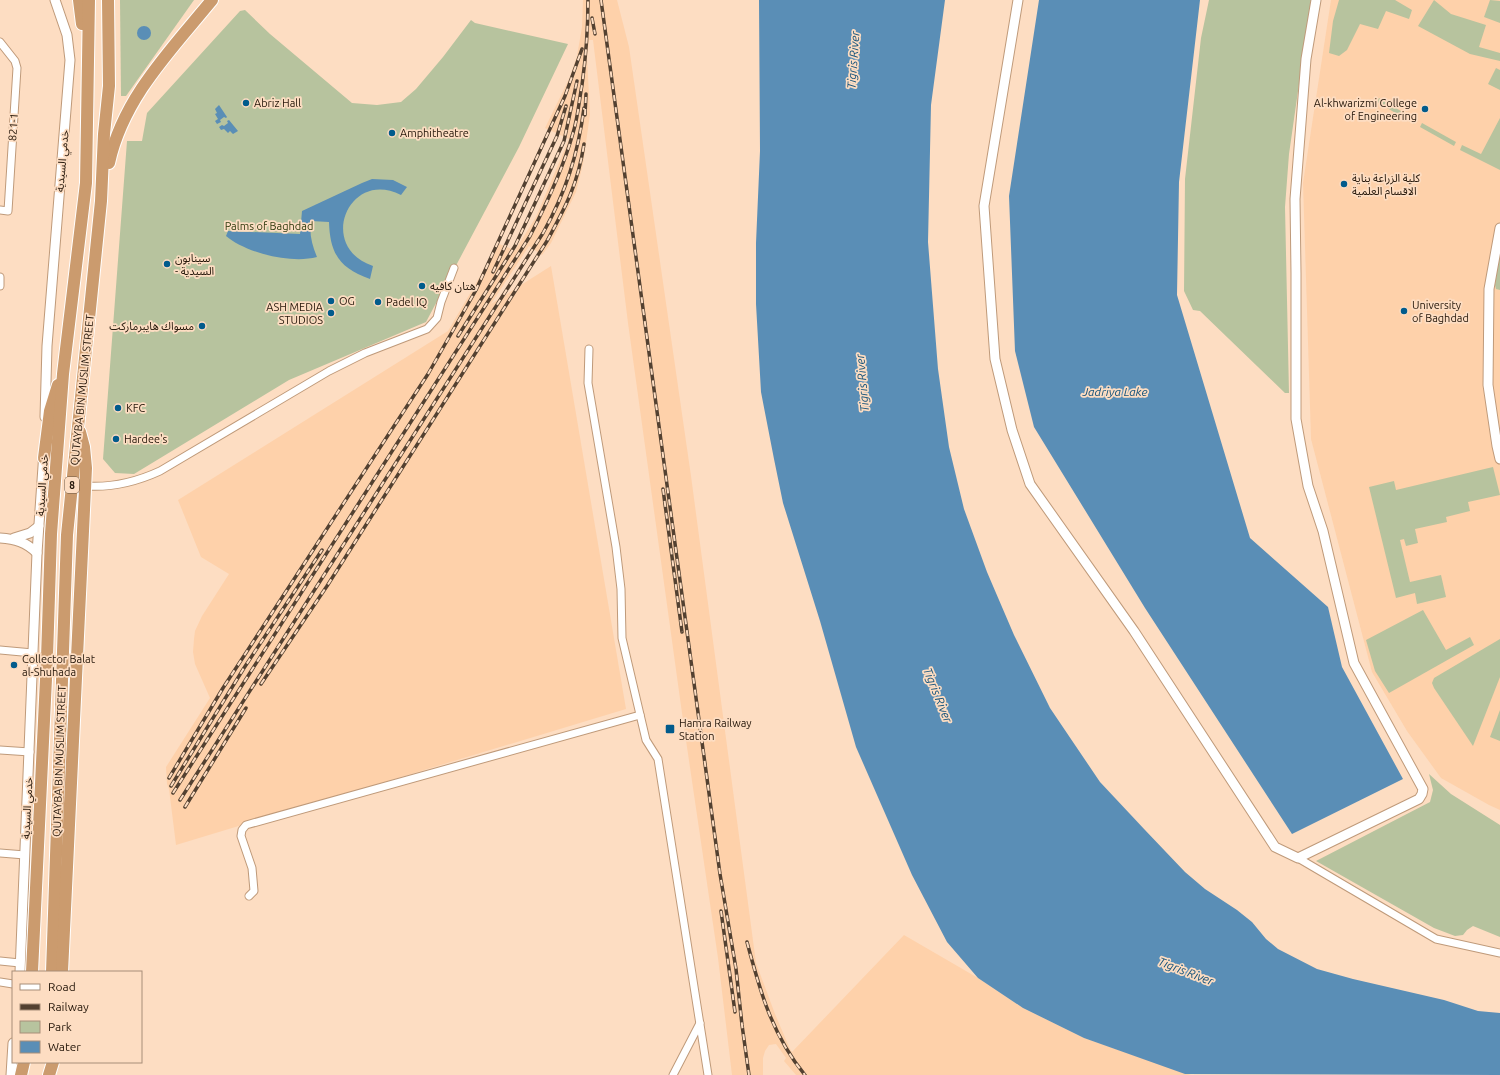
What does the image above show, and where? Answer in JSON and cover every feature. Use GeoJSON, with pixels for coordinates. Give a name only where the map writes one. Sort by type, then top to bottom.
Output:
{"type":"FeatureCollection","features":[{"type":"Feature","properties":{"kind":"highway"},"geometry":{"type":"LineString","coordinates":[[79,0],[88,72]]}},
{"type":"Feature","properties":{"kind":"highway","name":"QUTAYBA BIN MUSLIM STREET"},"geometry":{"type":"LineString","coordinates":[[32,971],[51,534],[63,374],[86,183],[89,0]]}},
{"type":"Feature","properties":{"kind":"highway","name":"QUTAYBA BIN MUSLIM STREET"},"geometry":{"type":"LineString","coordinates":[[52,971],[67,535],[101,201],[104,134],[109,86],[108,0]]}},
{"type":"Feature","properties":{"kind":"highway"},"geometry":{"type":"LineString","coordinates":[[101,201],[113,146],[128,109],[144,84],[212,0]]}},
{"type":"Feature","properties":{"kind":"highway"},"geometry":{"type":"LineString","coordinates":[[44,458],[50,411],[55,391],[63,374]]}},
{"type":"Feature","properties":{"kind":"highway"},"geometry":{"type":"LineString","coordinates":[[62,971],[86,486],[86,458],[78,426]]}},
{"type":"Feature","properties":{"kind":"highway"},"geometry":{"type":"LineString","coordinates":[[21,1075],[24,1063]]}},
{"type":"Feature","properties":{"kind":"highway"},"geometry":{"type":"LineString","coordinates":[[28,1063],[28,1075]]}},
{"type":"Feature","properties":{"kind":"highway"},"geometry":{"type":"LineString","coordinates":[[48,1063],[49,1075]]}},
{"type":"Feature","properties":{"kind":"highway"},"geometry":{"type":"LineString","coordinates":[[49,1075],[53,1063]]}},
{"type":"Feature","properties":{"kind":"street","name":"خدمي السيدية"},"geometry":{"type":"LineString","coordinates":[[20,967],[37,553],[44,458],[47,346],[70,60],[67,35],[55,0]]}},
{"type":"Feature","properties":{"kind":"street"},"geometry":{"type":"LineString","coordinates":[[1018,0],[984,206],[995,359],[1012,430],[1030,484],[1134,631],[1275,847],[1298,858],[1436,939],[1500,953]]}},
{"type":"Feature","properties":{"kind":"street"},"geometry":{"type":"LineString","coordinates":[[1298,858],[1419,799],[1423,789],[1354,663],[1323,531],[1308,486],[1296,419],[1295,199],[1306,59],[1316,0]]}},
{"type":"Feature","properties":{"kind":"street","name":"821-1"},"geometry":{"type":"LineString","coordinates":[[0,42],[15,61],[17,68],[8,211],[0,210]]}},
{"type":"Feature","properties":{"kind":"street"},"geometry":{"type":"LineString","coordinates":[[1500,228],[1490,289],[1488,379],[1500,459]]}},
{"type":"Feature","properties":{"kind":"street"},"geometry":{"type":"LineString","coordinates":[[86,486],[98,487],[122,484],[147,477],[160,471],[329,371],[365,354],[427,329],[437,318],[441,302],[454,268]]}},
{"type":"Feature","properties":{"kind":"street"},"geometry":{"type":"LineString","coordinates":[[0,277],[0,286]]}},
{"type":"Feature","properties":{"kind":"street"},"geometry":{"type":"LineString","coordinates":[[589,349],[588,383],[616,547],[621,589],[622,638],[646,740],[658,759],[708,1075]]}},
{"type":"Feature","properties":{"kind":"street"},"geometry":{"type":"LineString","coordinates":[[11,539],[25,536],[39,526]]}},
{"type":"Feature","properties":{"kind":"street"},"geometry":{"type":"LineString","coordinates":[[0,538],[25,543],[37,553]]}},
{"type":"Feature","properties":{"kind":"street"},"geometry":{"type":"LineString","coordinates":[[0,650],[33,653]]}},
{"type":"Feature","properties":{"kind":"street"},"geometry":{"type":"LineString","coordinates":[[249,896],[254,891],[254,880],[252,868],[241,836],[242,830],[246,826],[640,715]]}},
{"type":"Feature","properties":{"kind":"street"},"geometry":{"type":"LineString","coordinates":[[0,750],[30,752]]}},
{"type":"Feature","properties":{"kind":"street"},"geometry":{"type":"LineString","coordinates":[[0,853],[25,855]]}},
{"type":"Feature","properties":{"kind":"street"},"geometry":{"type":"LineString","coordinates":[[0,961],[20,967]]}},
{"type":"Feature","properties":{"kind":"street"},"geometry":{"type":"LineString","coordinates":[[0,982],[12,984]]}},
{"type":"Feature","properties":{"kind":"street"},"geometry":{"type":"LineString","coordinates":[[673,1075],[700,1023]]}},
{"type":"Feature","properties":{"kind":"street"},"geometry":{"type":"LineString","coordinates":[[10,1075],[12,1054]]}},
{"type":"Feature","properties":{"kind":"shaded area"},"geometry":{"type":"Polygon","coordinates":[[[583,0],[617,0],[629,47],[691,476],[756,963],[790,1049],[792,1052],[904,935],[978,978],[1023,1008],[1084,1038],[1191,1075],[796,1075],[784,1061],[786,1058],[776,1044],[769,1045],[765,1051],[763,1058],[763,1075],[732,1075],[718,958],[682,713],[628,323],[593,40],[589,40],[587,58],[590,114],[583,164],[576,192],[551,243],[542,255],[529,246],[491,304],[551,266],[626,709],[176,845],[166,767],[210,698],[195,664],[193,652],[195,631],[202,616],[229,574],[201,557],[178,500],[448,331],[499,244],[515,250],[536,217],[569,139],[545,128],[570,77],[577,56],[582,27],[583,0]]]}},
{"type":"Feature","properties":{"kind":"shaded area","name":"University of Baghdad"},"geometry":{"type":"Polygon","coordinates":[[[1331,0],[1500,0],[1500,810],[1441,778],[1407,731],[1372,672],[1311,439],[1303,183],[1331,0]]]}},
{"type":"Feature","properties":{"kind":"green space"},"geometry":{"type":"Polygon","coordinates":[[[120,0],[194,0],[126,96],[121,96],[120,0]]]}},
{"type":"Feature","properties":{"kind":"green space"},"geometry":{"type":"Polygon","coordinates":[[[1209,0],[1311,0],[1289,154],[1285,207],[1289,393],[1285,393],[1200,311],[1193,310],[1184,291],[1185,179],[1201,38],[1209,0]]]}},
{"type":"Feature","properties":{"kind":"green space"},"geometry":{"type":"Polygon","coordinates":[[[1339,0],[1395,0],[1412,10],[1409,19],[1386,11],[1378,29],[1360,24],[1347,50],[1339,56],[1329,53],[1333,21],[1339,0]]]}},
{"type":"Feature","properties":{"kind":"green space"},"geometry":{"type":"Polygon","coordinates":[[[1434,0],[1451,14],[1486,25],[1479,47],[1500,53],[1500,61],[1470,54],[1418,26],[1434,0]]]}},
{"type":"Feature","properties":{"kind":"green space"},"geometry":{"type":"Polygon","coordinates":[[[1490,0],[1500,1],[1500,23],[1484,17],[1490,0]]]}},
{"type":"Feature","properties":{"kind":"green space","name":"Palms of Baghdad"},"geometry":{"type":"Polygon","coordinates":[[[245,10],[270,34],[352,103],[377,105],[401,102],[416,89],[471,20],[475,23],[568,44],[519,147],[426,322],[289,380],[134,474],[115,473],[103,459],[127,141],[142,141],[147,113],[240,11],[245,10]]]}},
{"type":"Feature","properties":{"kind":"green space"},"geometry":{"type":"Polygon","coordinates":[[[1496,68],[1500,70],[1500,90],[1488,84],[1496,68]]]}},
{"type":"Feature","properties":{"kind":"green space"},"geometry":{"type":"Polygon","coordinates":[[[1379,98],[1416,120],[1414,124],[1377,102],[1379,98]]]}},
{"type":"Feature","properties":{"kind":"green space"},"geometry":{"type":"Polygon","coordinates":[[[1500,118],[1500,170],[1460,150],[1462,145],[1481,154],[1500,118]]]}},
{"type":"Feature","properties":{"kind":"green space"},"geometry":{"type":"Polygon","coordinates":[[[1422,123],[1456,142],[1454,146],[1420,127],[1422,123]]]}},
{"type":"Feature","properties":{"kind":"green space"},"geometry":{"type":"Polygon","coordinates":[[[1500,253],[1500,290],[1496,289],[1495,285],[1500,253]]]}},
{"type":"Feature","properties":{"kind":"green space"},"geometry":{"type":"Polygon","coordinates":[[[1493,467],[1500,495],[1468,502],[1470,511],[1446,517],[1447,522],[1415,529],[1418,543],[1406,546],[1404,539],[1400,540],[1410,582],[1441,575],[1446,597],[1417,604],[1415,593],[1396,598],[1369,487],[1394,481],[1396,490],[1493,467]]]}},
{"type":"Feature","properties":{"kind":"green space"},"geometry":{"type":"Polygon","coordinates":[[[1423,610],[1446,650],[1470,637],[1474,645],[1389,693],[1375,671],[1366,640],[1423,610]]]}},
{"type":"Feature","properties":{"kind":"green space"},"geometry":{"type":"Polygon","coordinates":[[[1500,639],[1500,677],[1473,746],[1432,683],[1434,678],[1500,639]]]}},
{"type":"Feature","properties":{"kind":"green space"},"geometry":{"type":"Polygon","coordinates":[[[1500,710],[1500,741],[1490,737],[1500,710]]]}},
{"type":"Feature","properties":{"kind":"green space"},"geometry":{"type":"Polygon","coordinates":[[[1429,774],[1451,794],[1500,825],[1500,937],[1473,926],[1463,935],[1455,936],[1434,928],[1316,861],[1430,802],[1433,790],[1429,774]]]}},
{"type":"Feature","properties":{"kind":"water","name":"Tigris River"},"geometry":{"type":"Polygon","coordinates":[[[759,0],[945,0],[931,105],[928,242],[938,369],[949,447],[964,509],[987,572],[1014,635],[1050,708],[1100,782],[1185,872],[1205,889],[1237,910],[1252,922],[1266,939],[1278,949],[1317,969],[1444,1000],[1478,1011],[1500,1013],[1500,1075],[1185,1074],[1084,1038],[1023,1008],[978,978],[947,942],[912,875],[856,747],[820,621],[783,503],[774,459],[761,392],[756,304],[756,243],[760,151],[759,0]]]}},
{"type":"Feature","properties":{"kind":"water","name":"Jadriya Lake"},"geometry":{"type":"Polygon","coordinates":[[[1039,0],[1200,0],[1179,182],[1177,295],[1250,538],[1328,607],[1342,667],[1403,779],[1292,834],[1145,608],[1034,427],[1015,351],[1009,196],[1039,0]]]}},
{"type":"Feature","properties":{"kind":"water"},"geometry":{"type":"Polygon","coordinates":[[[141,26],[147,26],[151,30],[151,36],[147,40],[141,40],[137,36],[137,30],[141,26]]]}},
{"type":"Feature","properties":{"kind":"water"},"geometry":{"type":"Polygon","coordinates":[[[219,105],[227,117],[224,117],[220,120],[221,122],[217,124],[215,121],[218,119],[215,114],[217,113],[215,109],[219,105]]]}},
{"type":"Feature","properties":{"kind":"water"},"geometry":{"type":"Polygon","coordinates":[[[229,120],[238,131],[233,134],[230,131],[228,133],[224,129],[221,130],[219,127],[222,125],[224,126],[229,120]]]}},
{"type":"Feature","properties":{"kind":"water"},"geometry":{"type":"Polygon","coordinates":[[[372,179],[393,180],[407,187],[401,195],[383,190],[367,192],[354,201],[346,213],[343,228],[346,243],[356,256],[373,266],[370,279],[351,270],[338,258],[331,242],[329,222],[311,221],[311,239],[317,257],[306,259],[269,256],[245,247],[226,236],[228,231],[300,234],[302,211],[372,179]]]}},
{"type":"Feature","properties":{"kind":"railway"},"geometry":{"type":"LineString","coordinates":[[173,793],[530,236],[559,173],[575,127],[585,64],[588,0]]}},
{"type":"Feature","properties":{"kind":"railway"},"geometry":{"type":"LineString","coordinates":[[601,0],[720,874],[736,969],[749,1075]]}},
{"type":"Feature","properties":{"kind":"railway"},"geometry":{"type":"LineString","coordinates":[[592,18],[595,34]]}},
{"type":"Feature","properties":{"kind":"railway"},"geometry":{"type":"LineString","coordinates":[[169,778],[223,688],[428,374],[476,290],[565,96],[582,49]]}},
{"type":"Feature","properties":{"kind":"railway"},"geometry":{"type":"LineString","coordinates":[[458,336],[515,246],[564,141],[577,81]]}},
{"type":"Feature","properties":{"kind":"railway"},"geometry":{"type":"LineString","coordinates":[[585,115],[586,94]]}},
{"type":"Feature","properties":{"kind":"railway"},"geometry":{"type":"LineString","coordinates":[[493,272],[557,136],[566,106]]}},
{"type":"Feature","properties":{"kind":"railway"},"geometry":{"type":"LineString","coordinates":[[180,800],[543,233],[558,203],[570,172],[584,108]]}},
{"type":"Feature","properties":{"kind":"railway"},"geometry":{"type":"LineString","coordinates":[[261,684],[327,586],[547,241],[560,217],[575,183],[584,144]]}},
{"type":"Feature","properties":{"kind":"railway"},"geometry":{"type":"LineString","coordinates":[[663,489],[682,632]]}},
{"type":"Feature","properties":{"kind":"railway"},"geometry":{"type":"LineString","coordinates":[[171,786],[244,668],[322,550]]}},
{"type":"Feature","properties":{"kind":"railway"},"geometry":{"type":"LineString","coordinates":[[185,807],[246,708]]}},
{"type":"Feature","properties":{"kind":"railway"},"geometry":{"type":"LineString","coordinates":[[721,911],[735,1012]]}},
{"type":"Feature","properties":{"kind":"railway"},"geometry":{"type":"LineString","coordinates":[[747,942],[768,1012],[784,1044],[805,1075]]}},
{"type":"Feature","properties":{"kind":"place","name":"Abriz Hall"},"geometry":{"type":"Point","coordinates":[246,103]}},
{"type":"Feature","properties":{"kind":"place","name":"Al-khwarizmi College of Engineering"},"geometry":{"type":"Point","coordinates":[1425,109]}},
{"type":"Feature","properties":{"kind":"place","name":"Amphitheatre"},"geometry":{"type":"Point","coordinates":[392,133]}},
{"type":"Feature","properties":{"kind":"place","name":"كلية الزراعة بناية الاقسام العلمية"},"geometry":{"type":"Point","coordinates":[1344,184]}},
{"type":"Feature","properties":{"kind":"place","name":"سينابون - السيدية"},"geometry":{"type":"Point","coordinates":[167,264]}},
{"type":"Feature","properties":{"kind":"place","name":"هتان كافيه"},"geometry":{"type":"Point","coordinates":[422,286]}},
{"type":"Feature","properties":{"kind":"place","name":"OG"},"geometry":{"type":"Point","coordinates":[331,301]}},
{"type":"Feature","properties":{"kind":"place","name":"Padel IQ"},"geometry":{"type":"Point","coordinates":[378,302]}},
{"type":"Feature","properties":{"kind":"place","name":"University of Baghdad"},"geometry":{"type":"Point","coordinates":[1404,311]}},
{"type":"Feature","properties":{"kind":"place","name":"ASH MEDIA STUDIOS"},"geometry":{"type":"Point","coordinates":[331,313]}},
{"type":"Feature","properties":{"kind":"place","name":"مسواك هايبرماركت"},"geometry":{"type":"Point","coordinates":[202,326]}},
{"type":"Feature","properties":{"kind":"place","name":"KFC"},"geometry":{"type":"Point","coordinates":[118,408]}},
{"type":"Feature","properties":{"kind":"place","name":"Hardee's"},"geometry":{"type":"Point","coordinates":[116,439]}},
{"type":"Feature","properties":{"kind":"place","name":"Collector Balat al-Shuhada"},"geometry":{"type":"Point","coordinates":[14,665]}},
{"type":"Feature","properties":{"kind":"place","name":"Hamra Railway Station"},"geometry":{"type":"Point","coordinates":[670,729]}}]}
